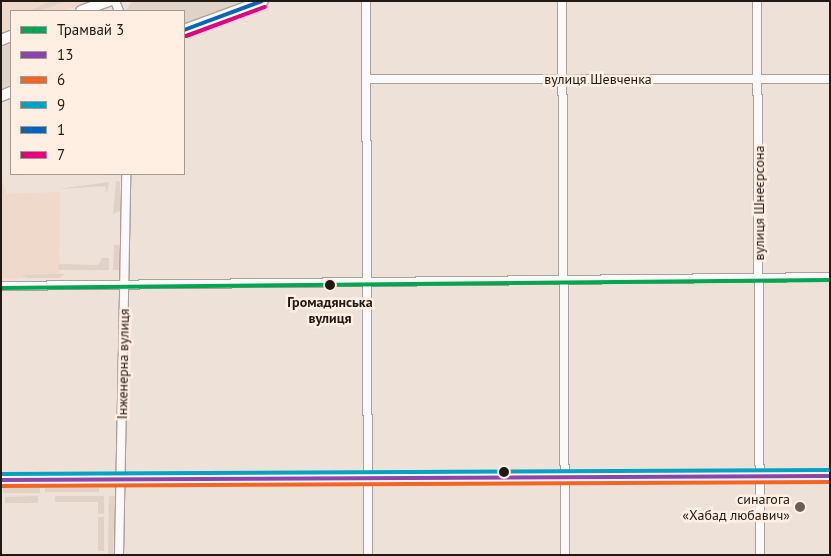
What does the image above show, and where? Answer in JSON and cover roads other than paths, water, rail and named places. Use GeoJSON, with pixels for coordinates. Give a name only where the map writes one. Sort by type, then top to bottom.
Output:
{"type":"FeatureCollection","features":[{"type":"Feature","properties":{"kind":"main road"},"geometry":{"type":"LineString","coordinates":[[84,10],[109,1]]}},
{"type":"Feature","properties":{"kind":"main road"},"geometry":{"type":"LineString","coordinates":[[185,30],[264,1]]}},
{"type":"Feature","properties":{"kind":"main road"},"geometry":{"type":"LineString","coordinates":[[1,480],[830,476]]}},
{"type":"Feature","properties":{"kind":"street"},"geometry":{"type":"LineString","coordinates":[[366,1],[366,478],[368,555]]}},
{"type":"Feature","properties":{"kind":"street"},"geometry":{"type":"LineString","coordinates":[[562,1],[566,278],[563,477],[565,555]]}},
{"type":"Feature","properties":{"kind":"street","name":"вулиця Шнеєрсона"},"geometry":{"type":"LineString","coordinates":[[757,1],[760,277],[760,555]]}},
{"type":"Feature","properties":{"kind":"street","name":"вулиця Шевченка"},"geometry":{"type":"LineString","coordinates":[[366,79],[830,79]]}},
{"type":"Feature","properties":{"kind":"street","name":"Інженерна вулиця"},"geometry":{"type":"LineString","coordinates":[[119,555],[126,175]]}},
{"type":"Feature","properties":{"kind":"street"},"geometry":{"type":"LineString","coordinates":[[1,286],[566,278],[830,278]]}},
{"type":"Feature","properties":{"kind":"tram line","name":"3"},"geometry":{"type":"LineString","coordinates":[[1,288],[830,280]]}},
{"type":"Feature","properties":{"kind":"place","name":"Громадянська вулиця"},"geometry":{"type":"Point","coordinates":[330,285]}},
{"type":"Feature","properties":{"kind":"place","name":"синагога «Хабад любавич»"},"geometry":{"type":"Point","coordinates":[800,507]}}]}
